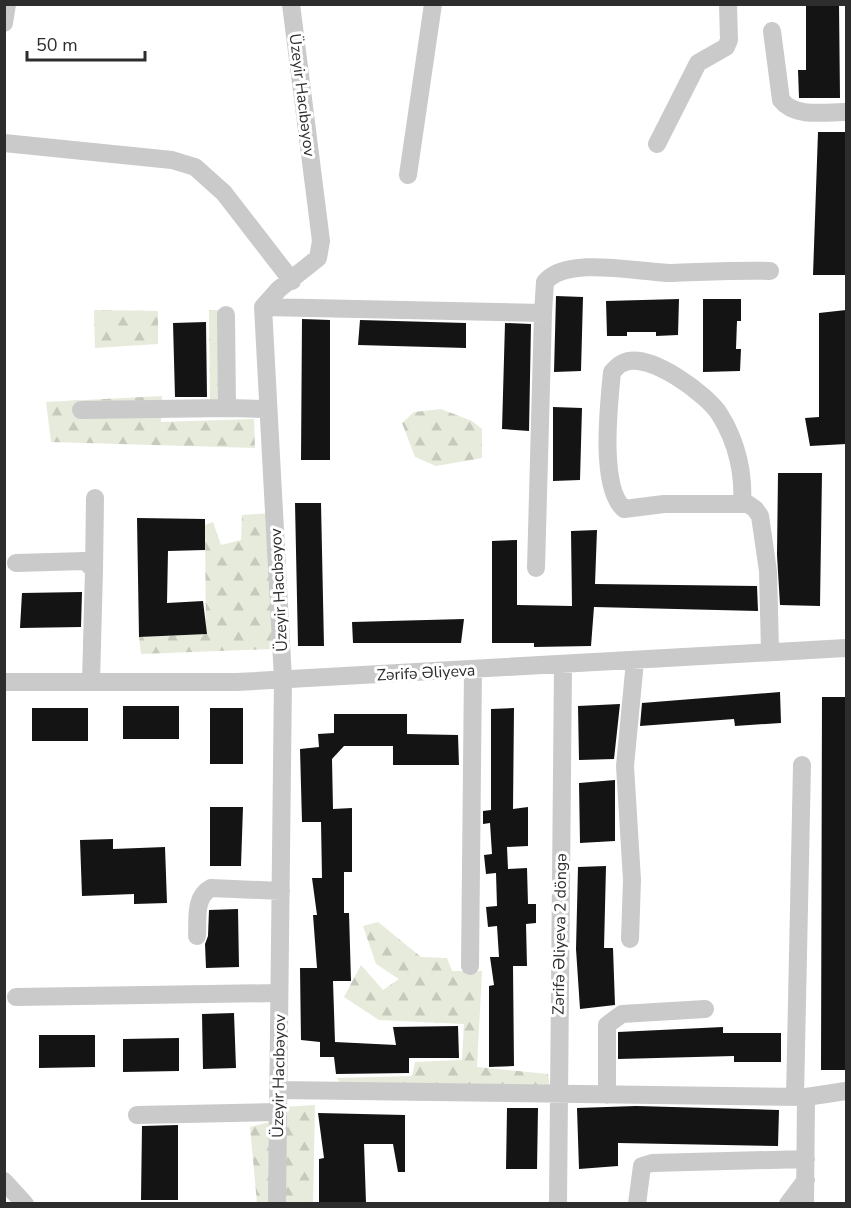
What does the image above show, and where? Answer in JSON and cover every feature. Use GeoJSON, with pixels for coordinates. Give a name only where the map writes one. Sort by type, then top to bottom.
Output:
{"type":"FeatureCollection","features":[{"type":"Feature","properties":{"kind":"street"},"geometry":{"type":"LineString","coordinates":[[4,23],[7,4]]}},
{"type":"Feature","properties":{"kind":"street","name":"Üzeyir Hacıbəyov"},"geometry":{"type":"LineString","coordinates":[[277,1203],[283,679],[263,307],[279,289],[292,281],[318,258],[321,240],[291,4]]}},
{"type":"Feature","properties":{"kind":"street"},"geometry":{"type":"LineString","coordinates":[[408,175],[433,4]]}},
{"type":"Feature","properties":{"kind":"street"},"geometry":{"type":"LineString","coordinates":[[657,144],[698,63],[726,47],[729,40],[728,4]]}},
{"type":"Feature","properties":{"kind":"street"},"geometry":{"type":"LineString","coordinates":[[772,31],[781,100],[787,107],[796,112],[846,112]]}},
{"type":"Feature","properties":{"kind":"street"},"geometry":{"type":"LineString","coordinates":[[4,143],[172,160],[195,167],[224,194],[292,281]]}},
{"type":"Feature","properties":{"kind":"street"},"geometry":{"type":"LineString","coordinates":[[536,568],[545,282],[558,272],[591,267],[671,273],[718,270],[770,271]]}},
{"type":"Feature","properties":{"kind":"street"},"geometry":{"type":"LineString","coordinates":[[263,307],[543,313]]}},
{"type":"Feature","properties":{"kind":"street"},"geometry":{"type":"LineString","coordinates":[[226,315],[227,408]]}},
{"type":"Feature","properties":{"kind":"street"},"geometry":{"type":"LineString","coordinates":[[742,504],[743,484],[738,458],[719,413],[683,380],[658,367],[633,361],[623,362],[612,372],[609,479],[617,503],[624,508],[664,504],[742,504],[755,509],[760,516],[768,571],[770,651]]}},
{"type":"Feature","properties":{"kind":"street"},"geometry":{"type":"LineString","coordinates":[[81,410],[227,408],[268,410]]}},
{"type":"Feature","properties":{"kind":"street"},"geometry":{"type":"LineString","coordinates":[[91,682],[95,498]]}},
{"type":"Feature","properties":{"kind":"street"},"geometry":{"type":"LineString","coordinates":[[16,563],[84,561],[94,570]]}},
{"type":"Feature","properties":{"kind":"street","name":"Zərifə Əliyeva"},"geometry":{"type":"LineString","coordinates":[[4,682],[283,679],[846,648]]}},
{"type":"Feature","properties":{"kind":"street"},"geometry":{"type":"LineString","coordinates":[[630,939],[632,880],[625,766],[635,661]]}},
{"type":"Feature","properties":{"kind":"street","name":"Zərifə Əliyeva 2 döngə"},"geometry":{"type":"LineString","coordinates":[[558,1203],[563,665]]}},
{"type":"Feature","properties":{"kind":"street"},"geometry":{"type":"LineString","coordinates":[[470,966],[473,669]]}},
{"type":"Feature","properties":{"kind":"street"},"geometry":{"type":"LineString","coordinates":[[802,765],[801,1097],[806,1159],[805,1203]]}},
{"type":"Feature","properties":{"kind":"street"},"geometry":{"type":"LineString","coordinates":[[197,936],[199,900],[202,892],[211,888],[281,891]]}},
{"type":"Feature","properties":{"kind":"street"},"geometry":{"type":"LineString","coordinates":[[16,997],[279,993]]}},
{"type":"Feature","properties":{"kind":"street"},"geometry":{"type":"LineString","coordinates":[[607,1095],[607,1025],[621,1014],[705,1009]]}},
{"type":"Feature","properties":{"kind":"street"},"geometry":{"type":"LineString","coordinates":[[278,1090],[801,1097],[846,1091]]}},
{"type":"Feature","properties":{"kind":"street"},"geometry":{"type":"LineString","coordinates":[[137,1115],[278,1112]]}},
{"type":"Feature","properties":{"kind":"street"},"geometry":{"type":"LineString","coordinates":[[637,1203],[638,1177],[642,1166],[652,1163],[806,1159]]}},
{"type":"Feature","properties":{"kind":"street"},"geometry":{"type":"LineString","coordinates":[[788,1203],[806,1180]]}},
{"type":"Feature","properties":{"kind":"street"},"geometry":{"type":"LineString","coordinates":[[4,1181],[25,1203]]}},
{"type":"Feature","properties":{"kind":"green space"},"geometry":{"type":"Polygon","coordinates":[[[94,310],[158,311],[158,344],[95,348],[94,310]]]}},
{"type":"Feature","properties":{"kind":"green space"},"geometry":{"type":"Polygon","coordinates":[[[209,310],[221,310],[221,403],[210,404],[209,310]]]}},
{"type":"Feature","properties":{"kind":"green space"},"geometry":{"type":"Polygon","coordinates":[[[162,396],[161,422],[254,419],[255,448],[51,442],[46,402],[162,396]]]}},
{"type":"Feature","properties":{"kind":"green space"},"geometry":{"type":"Polygon","coordinates":[[[441,409],[472,421],[482,429],[482,458],[436,466],[415,457],[402,423],[414,412],[441,409]]]}},
{"type":"Feature","properties":{"kind":"green space"},"geometry":{"type":"Polygon","coordinates":[[[270,513],[272,649],[141,654],[139,637],[206,634],[205,525],[213,522],[221,545],[241,540],[242,515],[270,513]]]}},
{"type":"Feature","properties":{"kind":"green space"},"geometry":{"type":"Polygon","coordinates":[[[378,922],[421,957],[447,958],[452,971],[482,971],[477,1067],[548,1074],[550,1088],[342,1086],[337,1078],[412,1076],[415,1062],[462,1060],[464,1024],[379,1020],[344,997],[361,965],[383,990],[399,979],[376,964],[363,926],[378,922]]]}},
{"type":"Feature","properties":{"kind":"green space"},"geometry":{"type":"Polygon","coordinates":[[[315,1105],[313,1203],[281,1204],[283,1107],[315,1105]]]}},
{"type":"Feature","properties":{"kind":"green space"},"geometry":{"type":"Polygon","coordinates":[[[273,1121],[271,1203],[257,1203],[250,1127],[273,1121]]]}},
{"type":"Feature","properties":{"kind":"building"},"geometry":{"type":"Polygon","coordinates":[[[806,4],[839,4],[840,98],[799,98],[798,70],[806,70],[806,4]]]}},
{"type":"Feature","properties":{"kind":"building"},"geometry":{"type":"Polygon","coordinates":[[[818,132],[846,132],[846,275],[813,275],[818,132]]]}},
{"type":"Feature","properties":{"kind":"building"},"geometry":{"type":"Polygon","coordinates":[[[556,296],[583,297],[581,371],[554,372],[556,296]]]}},
{"type":"Feature","properties":{"kind":"building"},"geometry":{"type":"Polygon","coordinates":[[[679,299],[678,335],[656,336],[656,332],[627,332],[627,336],[607,336],[606,301],[679,299]]]}},
{"type":"Feature","properties":{"kind":"building"},"geometry":{"type":"Polygon","coordinates":[[[703,299],[741,299],[741,321],[737,321],[736,349],[741,349],[740,371],[703,372],[703,299]]]}},
{"type":"Feature","properties":{"kind":"building"},"geometry":{"type":"Polygon","coordinates":[[[846,310],[846,444],[810,446],[805,418],[819,417],[819,313],[846,310]]]}},
{"type":"Feature","properties":{"kind":"building"},"geometry":{"type":"Polygon","coordinates":[[[302,319],[330,320],[330,460],[301,460],[302,319]]]}},
{"type":"Feature","properties":{"kind":"building"},"geometry":{"type":"Polygon","coordinates":[[[360,320],[466,323],[466,348],[358,345],[360,320]]]}},
{"type":"Feature","properties":{"kind":"building"},"geometry":{"type":"Polygon","coordinates":[[[206,322],[207,397],[175,397],[173,323],[206,322]]]}},
{"type":"Feature","properties":{"kind":"building"},"geometry":{"type":"Polygon","coordinates":[[[505,323],[531,324],[529,431],[502,429],[505,323]]]}},
{"type":"Feature","properties":{"kind":"building"},"geometry":{"type":"Polygon","coordinates":[[[553,407],[582,408],[580,480],[553,481],[553,407]]]}},
{"type":"Feature","properties":{"kind":"building"},"geometry":{"type":"Polygon","coordinates":[[[778,473],[822,473],[820,606],[780,605],[777,555],[778,473]]]}},
{"type":"Feature","properties":{"kind":"building"},"geometry":{"type":"Polygon","coordinates":[[[295,503],[321,503],[324,646],[298,646],[295,503]]]}},
{"type":"Feature","properties":{"kind":"building"},"geometry":{"type":"Polygon","coordinates":[[[137,518],[205,519],[205,550],[168,551],[167,603],[203,601],[207,634],[139,637],[137,518]]]}},
{"type":"Feature","properties":{"kind":"building"},"geometry":{"type":"Polygon","coordinates":[[[597,530],[595,584],[757,586],[758,611],[594,607],[591,646],[534,647],[534,643],[492,643],[492,541],[517,540],[517,605],[572,606],[571,531],[597,530]]]}},
{"type":"Feature","properties":{"kind":"building"},"geometry":{"type":"Polygon","coordinates":[[[82,592],[81,627],[20,628],[22,593],[82,592]]]}},
{"type":"Feature","properties":{"kind":"building"},"geometry":{"type":"Polygon","coordinates":[[[464,619],[461,643],[353,643],[352,622],[464,619]]]}},
{"type":"Feature","properties":{"kind":"building"},"geometry":{"type":"Polygon","coordinates":[[[780,692],[781,723],[735,726],[734,719],[640,726],[642,703],[780,692]]]}},
{"type":"Feature","properties":{"kind":"building"},"geometry":{"type":"Polygon","coordinates":[[[822,697],[846,697],[846,1070],[821,1070],[822,697]]]}},
{"type":"Feature","properties":{"kind":"building"},"geometry":{"type":"Polygon","coordinates":[[[620,704],[614,759],[579,760],[578,706],[620,704]]]}},
{"type":"Feature","properties":{"kind":"building"},"geometry":{"type":"Polygon","coordinates":[[[123,706],[179,706],[179,739],[123,739],[123,706]]]}},
{"type":"Feature","properties":{"kind":"building"},"geometry":{"type":"Polygon","coordinates":[[[32,708],[88,708],[88,741],[32,741],[32,708]]]}},
{"type":"Feature","properties":{"kind":"building"},"geometry":{"type":"Polygon","coordinates":[[[210,708],[243,708],[243,764],[210,764],[210,708]]]}},
{"type":"Feature","properties":{"kind":"building"},"geometry":{"type":"Polygon","coordinates":[[[514,708],[513,809],[528,807],[528,846],[507,847],[508,869],[527,868],[528,904],[536,904],[536,923],[526,924],[527,966],[513,966],[514,1066],[489,1067],[489,986],[494,985],[490,957],[499,957],[497,926],[488,927],[486,907],[497,906],[496,873],[486,874],[484,855],[492,854],[490,823],[483,824],[483,811],[491,810],[491,709],[514,708]]]}},
{"type":"Feature","properties":{"kind":"building"},"geometry":{"type":"Polygon","coordinates":[[[334,714],[407,714],[407,734],[458,735],[459,765],[393,765],[393,746],[344,746],[332,759],[333,809],[352,808],[352,872],[344,872],[344,913],[349,913],[351,981],[333,981],[335,1042],[396,1045],[393,1027],[458,1026],[459,1058],[409,1058],[409,1073],[336,1074],[334,1057],[320,1057],[320,1042],[301,1040],[300,968],[317,968],[313,915],[317,915],[312,878],[322,878],[321,822],[302,822],[300,749],[319,747],[318,734],[334,733],[334,714]]]}},
{"type":"Feature","properties":{"kind":"building"},"geometry":{"type":"Polygon","coordinates":[[[615,780],[615,841],[580,843],[579,783],[615,780]]]}},
{"type":"Feature","properties":{"kind":"building"},"geometry":{"type":"Polygon","coordinates":[[[210,807],[243,807],[241,866],[210,866],[210,807]]]}},
{"type":"Feature","properties":{"kind":"building"},"geometry":{"type":"Polygon","coordinates":[[[113,839],[113,849],[165,847],[167,903],[134,904],[134,894],[82,896],[80,840],[113,839]]]}},
{"type":"Feature","properties":{"kind":"building"},"geometry":{"type":"Polygon","coordinates":[[[606,866],[604,948],[613,948],[615,1005],[580,1009],[576,949],[578,867],[606,866]]]}},
{"type":"Feature","properties":{"kind":"building"},"geometry":{"type":"Polygon","coordinates":[[[238,909],[239,967],[206,968],[205,944],[208,936],[209,910],[238,909]]]}},
{"type":"Feature","properties":{"kind":"building"},"geometry":{"type":"Polygon","coordinates":[[[234,1013],[236,1068],[203,1069],[202,1014],[234,1013]]]}},
{"type":"Feature","properties":{"kind":"building"},"geometry":{"type":"Polygon","coordinates":[[[723,1027],[723,1033],[781,1033],[781,1062],[734,1062],[734,1056],[618,1059],[618,1032],[723,1027]]]}},
{"type":"Feature","properties":{"kind":"building"},"geometry":{"type":"Polygon","coordinates":[[[39,1035],[95,1035],[95,1067],[39,1068],[39,1035]]]}},
{"type":"Feature","properties":{"kind":"building"},"geometry":{"type":"Polygon","coordinates":[[[179,1038],[179,1071],[123,1072],[123,1039],[179,1038]]]}},
{"type":"Feature","properties":{"kind":"building"},"geometry":{"type":"Polygon","coordinates":[[[636,1106],[779,1110],[778,1146],[618,1143],[618,1166],[579,1169],[577,1108],[636,1106]]]}},
{"type":"Feature","properties":{"kind":"building"},"geometry":{"type":"Polygon","coordinates":[[[507,1108],[538,1108],[537,1169],[506,1169],[507,1108]]]}},
{"type":"Feature","properties":{"kind":"building"},"geometry":{"type":"Polygon","coordinates":[[[318,1113],[405,1115],[405,1172],[398,1172],[393,1144],[364,1144],[366,1203],[319,1203],[319,1159],[324,1158],[318,1113]]]}},
{"type":"Feature","properties":{"kind":"building"},"geometry":{"type":"Polygon","coordinates":[[[178,1125],[178,1200],[141,1200],[142,1126],[178,1125]]]}}]}
